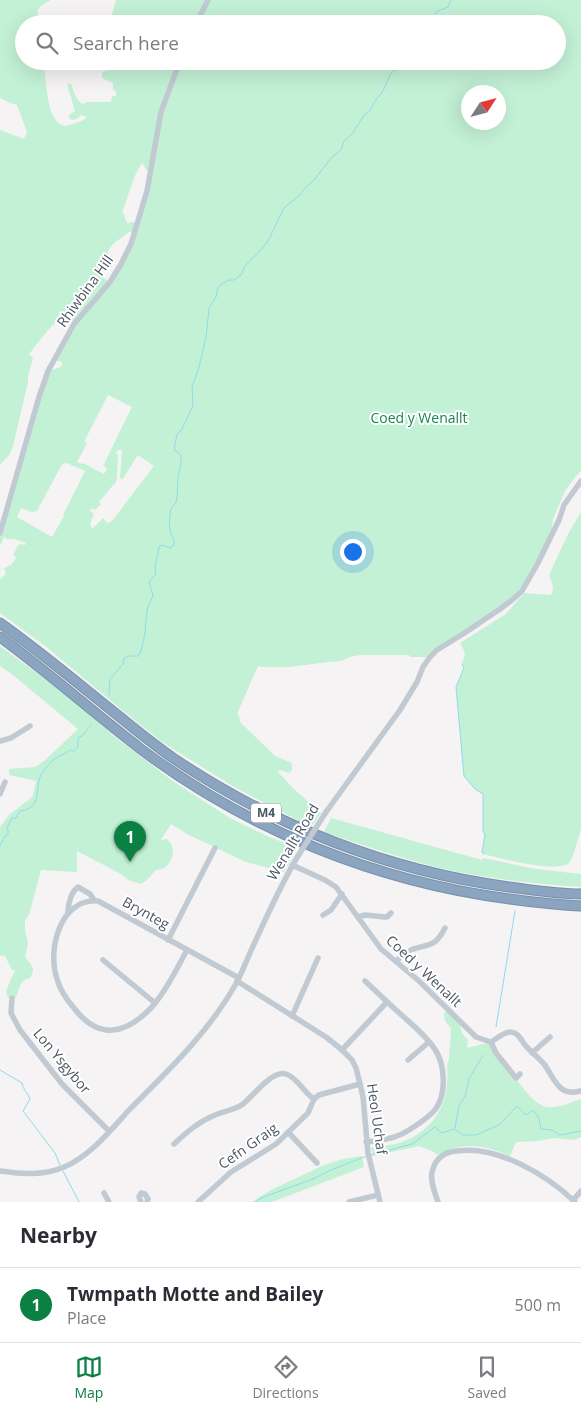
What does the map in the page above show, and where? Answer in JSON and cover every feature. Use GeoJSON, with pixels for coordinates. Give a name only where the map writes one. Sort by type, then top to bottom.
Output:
{"type":"FeatureCollection","features":[{"type":"Feature","properties":{"kind":"highway","name":"M4"},"geometry":{"type":"LineString","coordinates":[[0,623],[173,758],[226,791],[290,824],[345,846],[432,873],[488,884],[538,891],[581,894]]}},
{"type":"Feature","properties":{"kind":"highway","name":"M4"},"geometry":{"type":"LineString","coordinates":[[0,637],[143,750],[208,794],[278,830],[341,858],[405,879],[488,896],[581,906]]}},
{"type":"Feature","properties":{"kind":"street"},"geometry":{"type":"LineString","coordinates":[[200,15],[208,0]]}},
{"type":"Feature","properties":{"kind":"street","name":"Rhiwbina Hill"},"geometry":{"type":"LineString","coordinates":[[0,533],[48,371],[74,324],[110,282],[131,244],[147,191],[161,112],[177,70]]}},
{"type":"Feature","properties":{"kind":"street","name":"Wenallt Road"},"geometry":{"type":"LineString","coordinates":[[0,1171],[23,1174],[39,1173],[62,1168],[77,1161],[109,1131],[198,1039],[223,1005],[238,979],[280,886],[292,865],[326,812],[400,710],[417,682],[423,667],[437,650],[506,605],[522,590],[538,563],[559,520],[564,505],[581,480]]}},
{"type":"Feature","properties":{"kind":"street"},"geometry":{"type":"LineString","coordinates":[[0,741],[11,738],[30,726]]}},
{"type":"Feature","properties":{"kind":"street"},"geometry":{"type":"LineString","coordinates":[[0,794],[5,782]]}},
{"type":"Feature","properties":{"kind":"street"},"geometry":{"type":"LineString","coordinates":[[168,940],[215,848]]}},
{"type":"Feature","properties":{"kind":"street","name":"Coed y Wenallt"},"geometry":{"type":"LineString","coordinates":[[292,865],[332,884],[342,894],[376,944],[419,981],[476,1037],[490,1042]]}},
{"type":"Feature","properties":{"kind":"street","name":"Brynteg"},"geometry":{"type":"LineString","coordinates":[[187,950],[165,990],[155,1003],[140,1018],[119,1030],[110,1031],[100,1030],[88,1024],[78,1013],[66,997],[57,980],[54,963],[54,945],[68,912],[68,905],[78,887],[90,894],[94,900],[98,901],[187,950],[238,979]]}},
{"type":"Feature","properties":{"kind":"street"},"geometry":{"type":"LineString","coordinates":[[323,915],[330,910],[342,894]]}},
{"type":"Feature","properties":{"kind":"street"},"geometry":{"type":"LineString","coordinates":[[68,912],[82,902],[94,900]]}},
{"type":"Feature","properties":{"kind":"street"},"geometry":{"type":"LineString","coordinates":[[358,917],[385,917],[391,913]]}},
{"type":"Feature","properties":{"kind":"street"},"geometry":{"type":"LineString","coordinates":[[396,961],[407,952],[437,941],[445,928]]}},
{"type":"Feature","properties":{"kind":"street"},"geometry":{"type":"LineString","coordinates":[[416,940],[417,949]]}},
{"type":"Feature","properties":{"kind":"street"},"geometry":{"type":"LineString","coordinates":[[292,1016],[318,958]]}},
{"type":"Feature","properties":{"kind":"street"},"geometry":{"type":"LineString","coordinates":[[103,960],[155,1003]]}},
{"type":"Feature","properties":{"kind":"street","name":"Heol Uchaf"},"geometry":{"type":"LineString","coordinates":[[238,979],[326,1037],[352,1060],[356,1068],[363,1097],[366,1142],[380,1202]]}},
{"type":"Feature","properties":{"kind":"street"},"geometry":{"type":"LineString","coordinates":[[365,981],[429,1042],[439,1057],[444,1075],[442,1092],[437,1107],[426,1118],[408,1131],[397,1136],[366,1142]]}},
{"type":"Feature","properties":{"kind":"street","name":"Lon Ysgybor"},"geometry":{"type":"LineString","coordinates":[[12,998],[11,1013],[20,1030],[62,1084],[109,1131]]}},
{"type":"Feature","properties":{"kind":"street"},"geometry":{"type":"LineString","coordinates":[[342,1050],[388,1002]]}},
{"type":"Feature","properties":{"kind":"street"},"geometry":{"type":"LineString","coordinates":[[520,1074],[516,1078],[496,1053],[490,1042],[507,1032],[514,1032],[520,1036],[561,1088],[570,1092],[581,1091]]}},
{"type":"Feature","properties":{"kind":"street"},"geometry":{"type":"LineString","coordinates":[[532,1053],[550,1037]]}},
{"type":"Feature","properties":{"kind":"street"},"geometry":{"type":"LineString","coordinates":[[408,1060],[429,1042]]}},
{"type":"Feature","properties":{"kind":"street"},"geometry":{"type":"LineString","coordinates":[[174,1144],[196,1124],[242,1104],[270,1079],[280,1073],[286,1074],[293,1079],[314,1099],[328,1092],[360,1084]]}},
{"type":"Feature","properties":{"kind":"street","name":"Cefn Graig"},"geometry":{"type":"LineString","coordinates":[[198,1202],[231,1172],[270,1148],[308,1113],[314,1099]]}},
{"type":"Feature","properties":{"kind":"street"},"geometry":{"type":"LineString","coordinates":[[288,1132],[317,1163]]}},
{"type":"Feature","properties":{"kind":"street"},"geometry":{"type":"LineString","coordinates":[[438,1202],[432,1173],[436,1161],[450,1152],[475,1149],[526,1167],[555,1185],[574,1201],[581,1191]]}},
{"type":"Feature","properties":{"kind":"street"},"geometry":{"type":"LineString","coordinates":[[104,1193],[109,1202]]}},
{"type":"Feature","properties":{"kind":"street"},"geometry":{"type":"LineString","coordinates":[[141,1202],[139,1197],[143,1193],[148,1199],[147,1202]]}},
{"type":"Feature","properties":{"kind":"street"},"geometry":{"type":"LineString","coordinates":[[349,1202],[378,1195]]}},
{"type":"Feature","properties":{"kind":"green space"},"geometry":{"type":"Polygon","coordinates":[[[0,0],[51,0],[39,8],[38,15],[15,15],[15,70],[44,70],[50,108],[58,123],[65,126],[84,120],[87,117],[81,115],[77,119],[72,120],[69,118],[69,115],[75,111],[67,84],[72,85],[73,91],[83,104],[87,102],[111,102],[112,96],[116,96],[116,91],[113,90],[113,83],[102,78],[102,72],[109,70],[566,70],[566,15],[112,15],[116,0],[581,0],[581,471],[565,491],[553,519],[551,537],[522,591],[430,657],[360,655],[342,661],[289,667],[258,666],[237,714],[239,715],[240,722],[275,756],[292,763],[292,770],[289,773],[280,770],[278,772],[321,813],[311,827],[234,787],[162,742],[45,646],[0,613],[0,579],[6,574],[4,568],[11,565],[16,558],[13,555],[17,547],[20,544],[25,545],[26,543],[4,537],[0,544],[0,522],[3,521],[48,371],[61,367],[62,362],[53,360],[74,324],[66,317],[56,322],[29,354],[33,358],[13,446],[10,454],[0,465],[0,130],[24,139],[27,132],[17,105],[0,98],[0,0]],[[142,163],[122,212],[127,223],[133,222],[137,225],[138,230],[142,216],[141,213],[149,195],[149,173],[142,163]],[[129,232],[113,244],[108,251],[109,256],[102,273],[109,282],[134,232],[129,232]],[[108,395],[84,442],[87,443],[77,462],[83,463],[104,474],[107,468],[103,466],[132,407],[108,395]],[[118,450],[116,453],[118,456],[117,478],[115,484],[99,502],[101,504],[95,510],[91,508],[90,511],[94,514],[90,524],[92,529],[103,518],[107,523],[112,521],[154,466],[138,455],[122,480],[120,478],[122,450],[118,450]],[[67,463],[61,466],[37,511],[32,512],[21,508],[17,517],[52,537],[85,471],[67,463]]]}},
{"type":"Feature","properties":{"kind":"green space"},"geometry":{"type":"Polygon","coordinates":[[[581,512],[581,829],[570,862],[564,866],[542,866],[482,854],[484,835],[483,794],[475,789],[464,776],[456,687],[464,668],[462,664],[465,653],[460,643],[506,614],[524,593],[551,595],[553,587],[549,575],[568,534],[581,512]]]}},
{"type":"Feature","properties":{"kind":"green space"},"geometry":{"type":"Polygon","coordinates":[[[0,646],[53,685],[115,737],[174,782],[230,818],[297,848],[284,872],[246,862],[189,835],[171,824],[161,840],[167,839],[172,844],[172,859],[167,866],[156,870],[141,884],[128,880],[121,874],[77,851],[77,872],[41,870],[29,915],[25,920],[28,943],[25,957],[33,971],[30,978],[23,981],[15,998],[8,998],[6,991],[15,970],[12,970],[5,956],[0,955],[0,827],[9,815],[31,798],[36,781],[9,775],[9,769],[35,767],[78,729],[0,666],[0,646]]]}},
{"type":"Feature","properties":{"kind":"green space"},"geometry":{"type":"Polygon","coordinates":[[[331,818],[482,860],[483,858],[536,869],[581,874],[581,887],[481,876],[417,862],[324,832],[331,818]]]}},
{"type":"Feature","properties":{"kind":"green space"},"geometry":{"type":"Polygon","coordinates":[[[448,1009],[459,1021],[462,1033],[468,1040],[467,1048],[491,1042],[515,1078],[537,1102],[543,1106],[552,1107],[562,1106],[581,1099],[581,1137],[574,1140],[554,1138],[516,1142],[510,1156],[491,1149],[474,1146],[457,1148],[438,1155],[419,1146],[373,1156],[371,1148],[402,1142],[414,1136],[433,1121],[439,1111],[444,1101],[447,1064],[449,1061],[451,1028],[445,1021],[444,1014],[448,1009]]]}},
{"type":"Feature","properties":{"kind":"green space"},"geometry":{"type":"Polygon","coordinates":[[[362,1156],[364,1167],[272,1202],[252,1202],[269,1191],[324,1165],[362,1156]]]}},
{"type":"Feature","properties":{"kind":"waterway"},"geometry":{"type":"LineString","coordinates":[[435,15],[437,11],[448,7],[451,0]]}},
{"type":"Feature","properties":{"kind":"waterway"},"geometry":{"type":"LineString","coordinates":[[109,695],[110,679],[123,664],[124,659],[128,656],[138,656],[141,651],[147,610],[153,595],[149,582],[156,574],[155,567],[159,547],[162,545],[170,548],[174,545],[170,529],[170,517],[171,509],[177,500],[178,476],[181,462],[180,455],[174,450],[177,434],[181,431],[193,405],[192,387],[206,337],[209,308],[216,297],[218,287],[228,280],[234,280],[241,275],[245,266],[268,241],[284,208],[299,196],[331,158],[341,150],[344,141],[352,134],[364,115],[370,111],[383,91],[391,73],[395,70]]}},
{"type":"Feature","properties":{"kind":"waterway"},"geometry":{"type":"LineString","coordinates":[[462,664],[464,668],[456,687],[464,776],[475,789],[483,794],[483,831],[485,835],[482,852],[484,853]]}},
{"type":"Feature","properties":{"kind":"waterway"},"geometry":{"type":"LineString","coordinates":[[0,846],[8,834],[7,828],[12,818],[16,818],[20,811],[28,809],[36,801],[39,779],[42,773],[57,757],[70,750],[74,751],[78,747],[78,738],[91,725]]}},
{"type":"Feature","properties":{"kind":"waterway"},"geometry":{"type":"LineString","coordinates":[[496,1027],[515,911]]}},
{"type":"Feature","properties":{"kind":"waterway"},"geometry":{"type":"LineString","coordinates":[[455,1128],[459,1106],[465,1096],[469,1079],[483,1055]]}},
{"type":"Feature","properties":{"kind":"waterway"},"geometry":{"type":"LineString","coordinates":[[0,1070],[22,1083],[30,1099],[23,1111],[55,1153],[60,1165]]}},
{"type":"Feature","properties":{"kind":"waterway"},"geometry":{"type":"LineString","coordinates":[[371,1155],[412,1144],[435,1127],[442,1133],[454,1129],[463,1135],[476,1135],[499,1125],[517,1106],[526,1115],[533,1110],[539,1118],[541,1129],[552,1130],[560,1135],[581,1131]]}},
{"type":"Feature","properties":{"kind":"waterway"},"geometry":{"type":"LineString","coordinates":[[255,1202],[367,1156]]}},
{"type":"Feature","properties":{"kind":"waterway"},"geometry":{"type":"LineString","coordinates":[[63,1171],[79,1202]]}},
{"type":"Feature","properties":{"kind":"place","name":"Twmpath Motte and Bailey"},"geometry":{"type":"Point","coordinates":[130,862]}}]}
